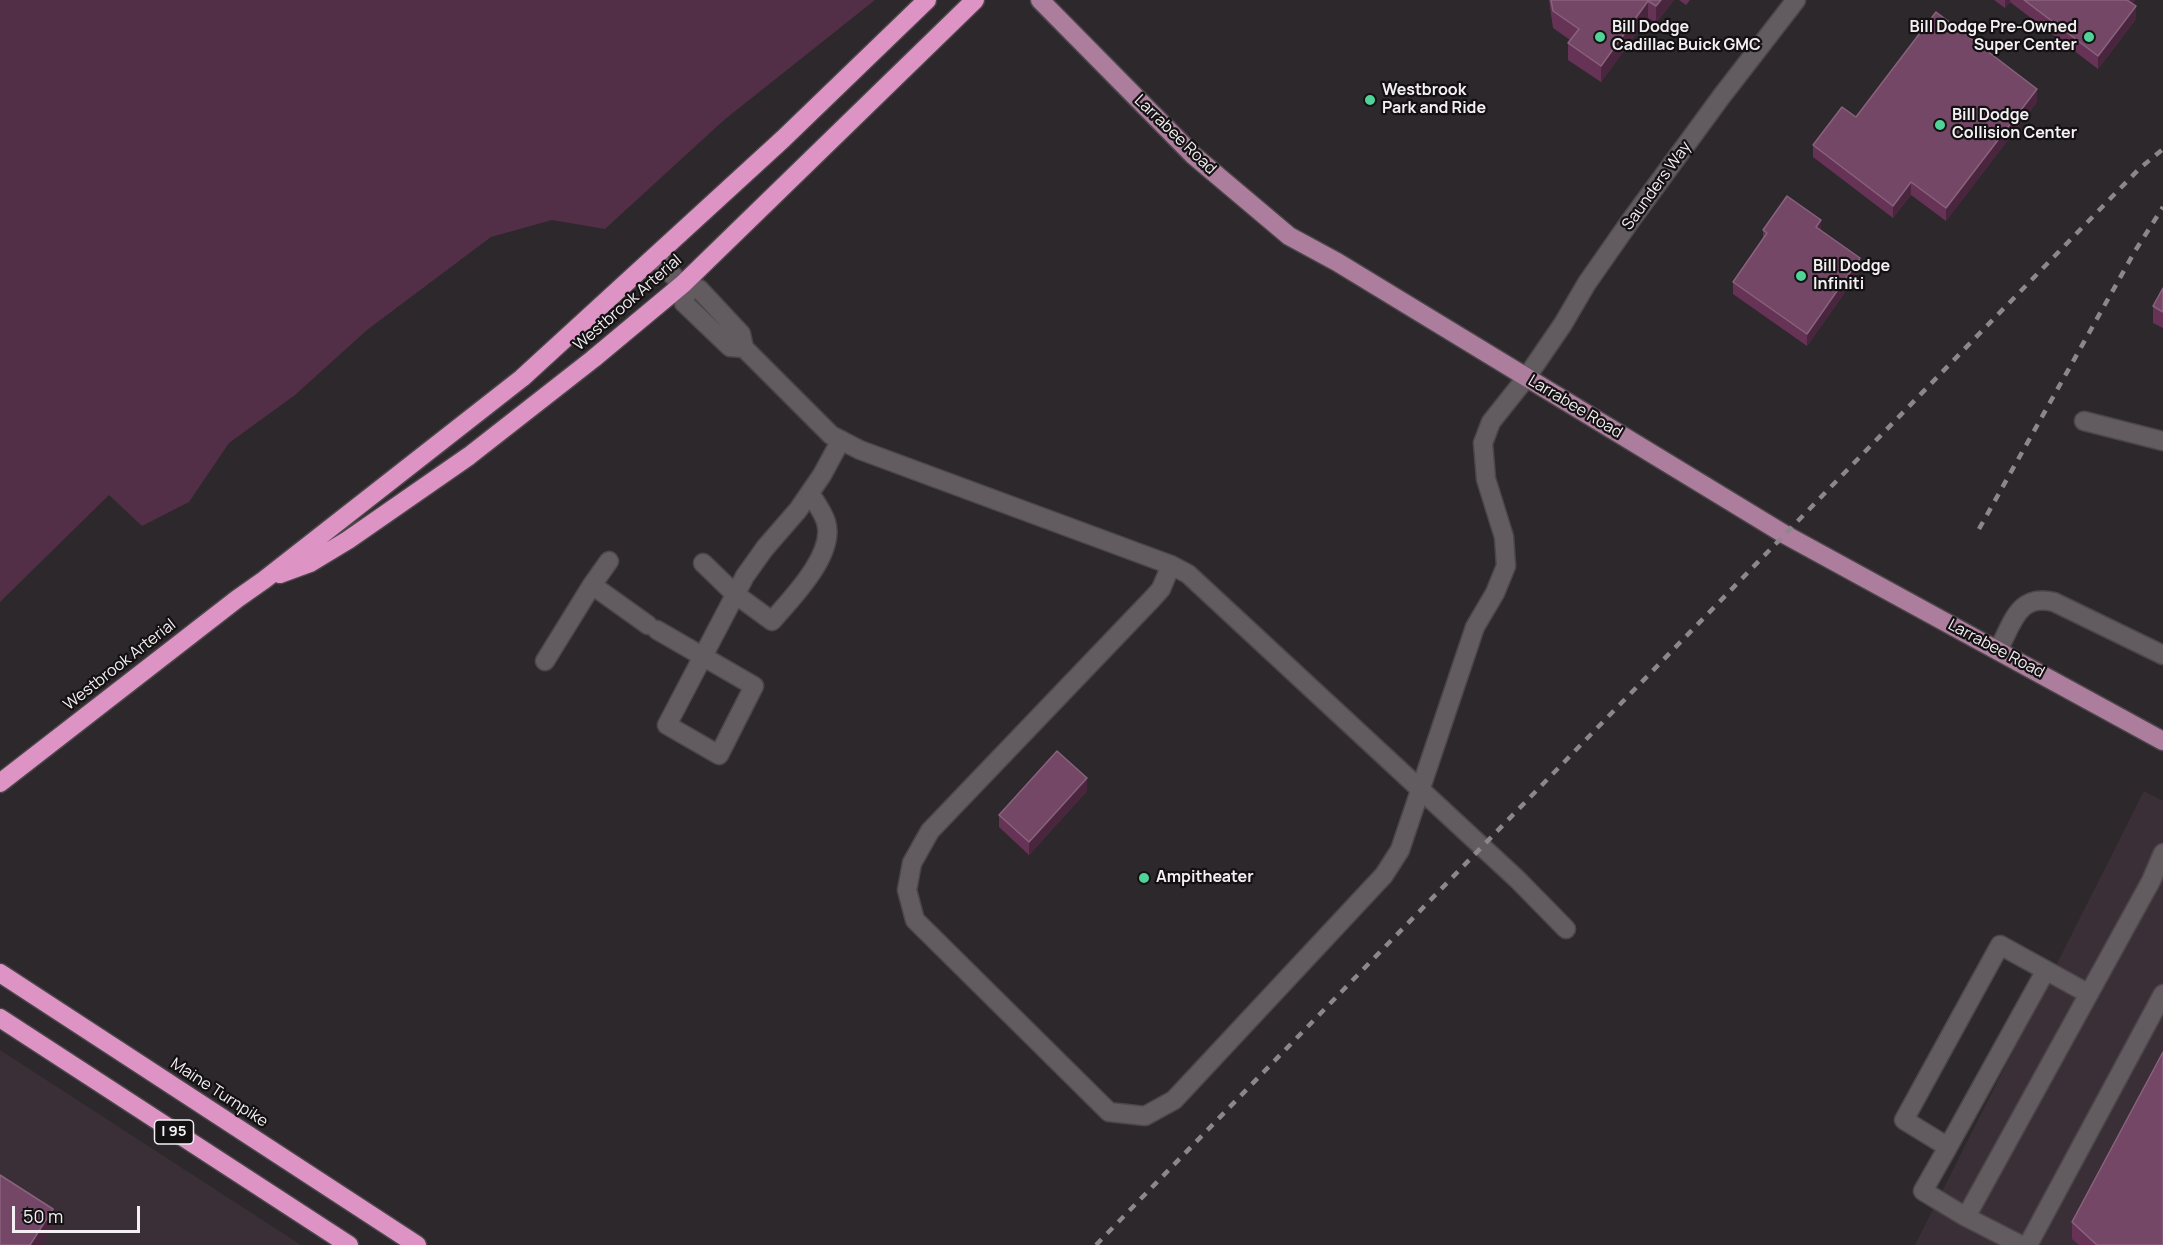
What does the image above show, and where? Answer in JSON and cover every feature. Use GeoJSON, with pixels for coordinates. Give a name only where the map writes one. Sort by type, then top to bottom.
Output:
{"type":"FeatureCollection","features":[{"type":"Feature","properties":{"kind":"highway","name":"Westbrook Arterial"},"geometry":{"type":"LineString","coordinates":[[0,783],[522,378],[783,139],[927,0]]}},
{"type":"Feature","properties":{"kind":"highway","name":"Westbrook Arterial"},"geometry":{"type":"LineString","coordinates":[[264,580],[310,563],[348,540],[469,456],[685,287],[975,0]]}},
{"type":"Feature","properties":{"kind":"highway","name":"Maine Turnpike"},"geometry":{"type":"LineString","coordinates":[[0,973],[417,1245]]}},
{"type":"Feature","properties":{"kind":"highway","name":"I 95"},"geometry":{"type":"LineString","coordinates":[[0,1018],[349,1245]]}},
{"type":"Feature","properties":{"kind":"main road","name":"Larrabee Road"},"geometry":{"type":"LineString","coordinates":[[1040,0],[1192,155],[1289,236],[1336,262],[1784,534],[2163,741]]}},
{"type":"Feature","properties":{"kind":"lane","name":"Saunders Way"},"geometry":{"type":"LineString","coordinates":[[1171,565],[1161,589],[1152,599],[930,831],[912,863],[907,890],[915,920],[1109,1112],[1146,1116],[1174,1100],[1384,875],[1400,850],[1475,627],[1496,593],[1506,566],[1504,537],[1486,479],[1483,443],[1491,422],[1526,378],[1631,220],[1796,0]]}},
{"type":"Feature","properties":{"kind":"lane"},"geometry":{"type":"LineString","coordinates":[[655,256],[685,287],[684,303],[730,347],[744,348],[831,435],[860,450],[1171,565],[1188,574],[1518,880],[1566,929]]}},
{"type":"Feature","properties":{"kind":"lane"},"geometry":{"type":"LineString","coordinates":[[2084,421],[2163,441]]}},
{"type":"Feature","properties":{"kind":"lane"},"geometry":{"type":"LineString","coordinates":[[592,585],[652,628],[702,657],[754,686],[719,755],[667,725],[702,657],[745,576],[810,493],[841,440]]}},
{"type":"Feature","properties":{"kind":"lane"},"geometry":{"type":"LineString","coordinates":[[703,563],[735,594],[772,621],[811,574],[825,546],[826,523],[810,493]]}},
{"type":"Feature","properties":{"kind":"lane"},"geometry":{"type":"LineString","coordinates":[[545,662],[609,561]]}},
{"type":"Feature","properties":{"kind":"lane"},"geometry":{"type":"LineString","coordinates":[[1998,650],[2022,606],[2043,599],[2054,602],[2163,655]]}},
{"type":"Feature","properties":{"kind":"lane"},"geometry":{"type":"LineString","coordinates":[[1966,1218],[2089,994],[2157,883],[2163,853]]}},
{"type":"Feature","properties":{"kind":"lane"},"geometry":{"type":"LineString","coordinates":[[1948,1147],[1904,1119],[2000,945],[2089,994]]}},
{"type":"Feature","properties":{"kind":"lane"},"geometry":{"type":"LineString","coordinates":[[2021,1245],[1966,1218],[1923,1191],[2046,970]]}},
{"type":"Feature","properties":{"kind":"lane"},"geometry":{"type":"LineString","coordinates":[[2028,1245],[2163,994]]}},
{"type":"Feature","properties":{"kind":"shaded area"},"geometry":{"type":"Polygon","coordinates":[[[0,0],[875,0],[724,120],[605,229],[552,220],[491,237],[367,330],[295,395],[229,443],[189,502],[142,526],[109,495],[0,602],[0,0]]]}},
{"type":"Feature","properties":{"kind":"shaded area"},"geometry":{"type":"Polygon","coordinates":[[[2144,791],[2163,801],[2163,1245],[1915,1245],[2144,791]]]}},
{"type":"Feature","properties":{"kind":"shaded area"},"geometry":{"type":"Polygon","coordinates":[[[0,1050],[301,1245],[0,1245],[0,1050]]]}},
{"type":"Feature","properties":{"kind":"building","name":"Bill Dodge Cadillac Buick GMC"},"geometry":{"type":"Polygon","coordinates":[[[1551,0],[1661,0],[1656,6],[1648,1],[1601,66],[1568,43],[1579,29],[1553,11],[1551,0]]]}},
{"type":"Feature","properties":{"kind":"building","name":"Bill Dodge Pre-Owned Super Center"},"geometry":{"type":"Polygon","coordinates":[[[2024,0],[2127,0],[2136,6],[2098,56],[2024,0]]]}},
{"type":"Feature","properties":{"kind":"building","name":"Bill Dodge Collision Center"},"geometry":{"type":"Polygon","coordinates":[[[1936,12],[2037,89],[1946,208],[1911,182],[1893,206],[1813,145],[1842,107],[1856,117],[1936,12]]]}},
{"type":"Feature","properties":{"kind":"building","name":"Bill Dodge Infiniti"},"geometry":{"type":"Polygon","coordinates":[[[1787,196],[1821,220],[1816,227],[1860,258],[1807,334],[1733,282],[1767,233],[1763,230],[1787,196]]]}},
{"type":"Feature","properties":{"kind":"building"},"geometry":{"type":"Polygon","coordinates":[[[2163,288],[2163,312],[2153,306],[2163,288]]]}},
{"type":"Feature","properties":{"kind":"building"},"geometry":{"type":"Polygon","coordinates":[[[1057,751],[1087,778],[1029,842],[999,815],[1057,751]]]}},
{"type":"Feature","properties":{"kind":"building"},"geometry":{"type":"Polygon","coordinates":[[[2163,1052],[2163,1245],[2097,1245],[2072,1222],[2163,1052]]]}},
{"type":"Feature","properties":{"kind":"building"},"geometry":{"type":"Polygon","coordinates":[[[0,1175],[53,1209],[30,1245],[0,1245],[0,1175]]]}},
{"type":"Feature","properties":{"kind":"railway"},"geometry":{"type":"LineString","coordinates":[[1096,1245],[2139,169],[2163,149]]}},
{"type":"Feature","properties":{"kind":"railway"},"geometry":{"type":"LineString","coordinates":[[1979,529],[2135,251],[2163,207]]}},
{"type":"Feature","properties":{"kind":"place","name":"Bill Dodge Cadillac Buick GMC"},"geometry":{"type":"Point","coordinates":[1600,37]}},
{"type":"Feature","properties":{"kind":"place","name":"Bill Dodge Pre-Owned Super Center"},"geometry":{"type":"Point","coordinates":[2089,37]}},
{"type":"Feature","properties":{"kind":"place","name":"Westbrook Park and Ride"},"geometry":{"type":"Point","coordinates":[1370,100]}},
{"type":"Feature","properties":{"kind":"place","name":"Bill Dodge Collision Center"},"geometry":{"type":"Point","coordinates":[1940,125]}},
{"type":"Feature","properties":{"kind":"place","name":"Bill Dodge Infiniti"},"geometry":{"type":"Point","coordinates":[1801,276]}},
{"type":"Feature","properties":{"kind":"place","name":"Ampitheater"},"geometry":{"type":"Point","coordinates":[1144,878]}}]}
